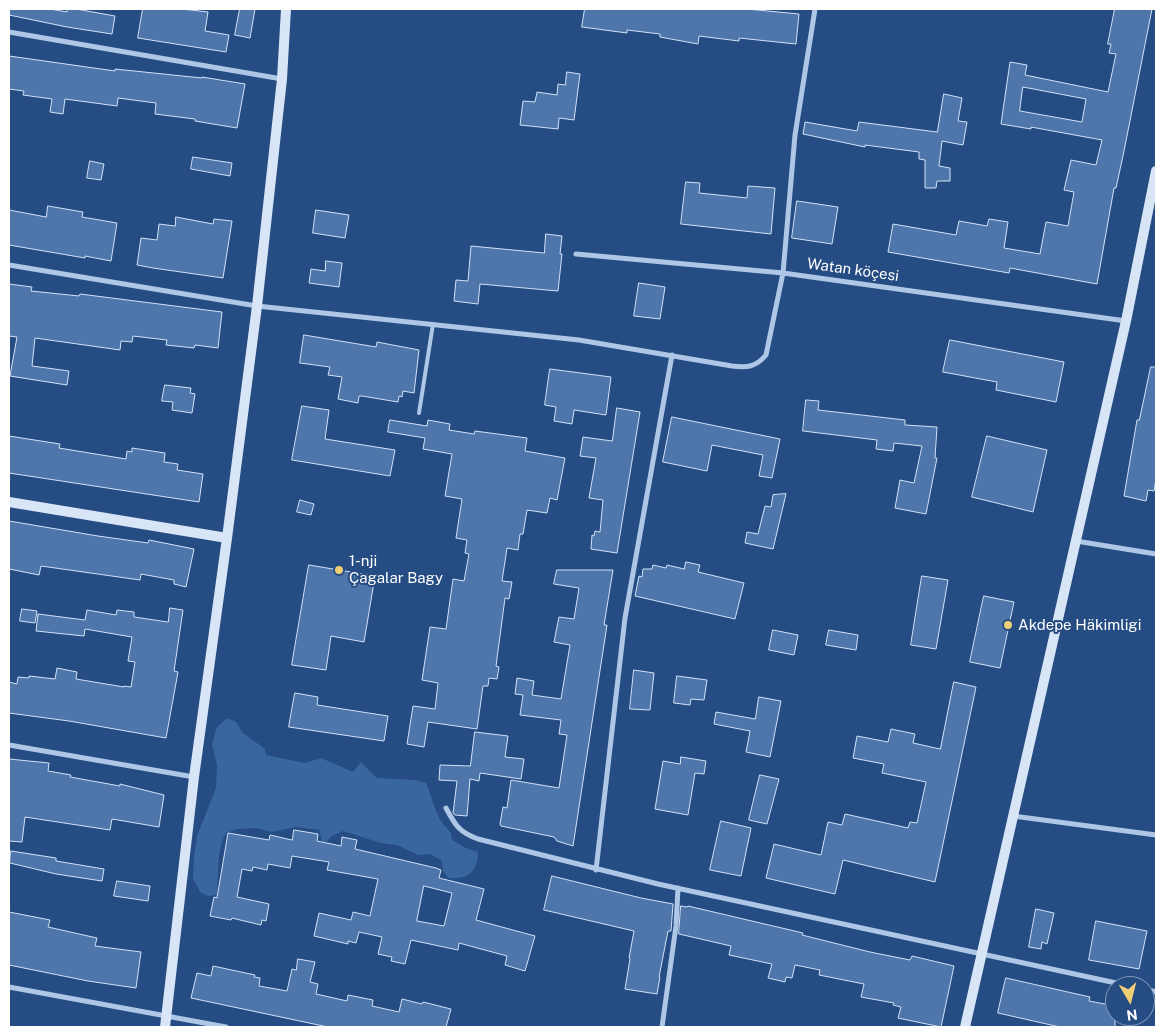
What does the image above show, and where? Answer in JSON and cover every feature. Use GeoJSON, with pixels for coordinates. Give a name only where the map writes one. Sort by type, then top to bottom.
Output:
{"type":"FeatureCollection","features":[{"type":"Feature","properties":{"kind":"street"},"geometry":{"type":"LineString","coordinates":[[165,1027],[194,777],[257,306],[282,79],[286,9]]}},
{"type":"Feature","properties":{"kind":"street"},"geometry":{"type":"LineString","coordinates":[[9,265],[257,306],[579,340],[743,368],[751,367],[760,363],[766,355],[783,273],[795,135],[815,9]]}},
{"type":"Feature","properties":{"kind":"street"},"geometry":{"type":"LineString","coordinates":[[9,32],[282,79]]}},
{"type":"Feature","properties":{"kind":"street"},"geometry":{"type":"LineString","coordinates":[[965,1027],[1126,321],[1156,171]]}},
{"type":"Feature","properties":{"kind":"street","name":"Watan köçesi"},"geometry":{"type":"LineString","coordinates":[[576,254],[783,273],[1126,321]]}},
{"type":"Feature","properties":{"kind":"street"},"geometry":{"type":"LineString","coordinates":[[596,870],[625,618],[672,355]]}},
{"type":"Feature","properties":{"kind":"street"},"geometry":{"type":"LineString","coordinates":[[9,502],[227,538]]}},
{"type":"Feature","properties":{"kind":"street"},"geometry":{"type":"LineString","coordinates":[[1076,540],[1156,554]]}},
{"type":"Feature","properties":{"kind":"street"},"geometry":{"type":"LineString","coordinates":[[9,745],[194,777]]}},
{"type":"Feature","properties":{"kind":"street"},"geometry":{"type":"LineString","coordinates":[[446,808],[454,824],[471,837],[596,870],[1105,980]]}},
{"type":"Feature","properties":{"kind":"street"},"geometry":{"type":"LineString","coordinates":[[1013,816],[1156,836]]}},
{"type":"Feature","properties":{"kind":"street"},"geometry":{"type":"LineString","coordinates":[[662,1027],[676,926],[678,888]]}},
{"type":"Feature","properties":{"kind":"street"},"geometry":{"type":"LineString","coordinates":[[9,986],[226,1027]]}},
{"type":"Feature","properties":{"kind":"lane"},"geometry":{"type":"LineString","coordinates":[[419,413],[433,324]]}},
{"type":"Feature","properties":{"kind":"shaded area"},"geometry":{"type":"Polygon","coordinates":[[[227,718],[236,722],[243,733],[265,749],[266,755],[305,763],[321,758],[353,772],[361,762],[377,778],[415,780],[426,783],[440,820],[451,833],[452,840],[478,852],[476,865],[473,870],[466,876],[448,878],[443,871],[442,861],[430,854],[418,855],[397,845],[381,843],[343,831],[332,836],[326,842],[322,841],[319,830],[297,827],[271,832],[257,828],[237,829],[226,833],[223,840],[219,855],[217,895],[208,896],[200,892],[193,878],[197,836],[216,788],[217,765],[212,744],[217,727],[227,718]]]}},
{"type":"Feature","properties":{"kind":"building"},"geometry":{"type":"Polygon","coordinates":[[[9,9],[50,9],[67,12],[67,9],[76,9],[115,16],[112,34],[9,15],[9,9]]]}},
{"type":"Feature","properties":{"kind":"building"},"geometry":{"type":"Polygon","coordinates":[[[143,9],[182,9],[208,12],[205,31],[229,35],[226,52],[138,38],[143,9]]]}},
{"type":"Feature","properties":{"kind":"building"},"geometry":{"type":"Polygon","coordinates":[[[240,9],[255,9],[250,38],[235,35],[240,9]]]}},
{"type":"Feature","properties":{"kind":"building"},"geometry":{"type":"Polygon","coordinates":[[[585,9],[747,9],[799,14],[796,44],[739,38],[739,41],[699,36],[698,44],[660,37],[660,34],[627,30],[627,33],[582,27],[585,9]]]}},
{"type":"Feature","properties":{"kind":"building"},"geometry":{"type":"Polygon","coordinates":[[[1115,9],[1152,9],[1124,151],[1116,188],[1114,188],[1097,284],[1010,268],[1009,273],[888,252],[893,224],[956,235],[959,221],[987,226],[989,219],[1008,222],[1004,248],[1040,254],[1046,222],[1068,226],[1074,192],[1064,190],[1071,160],[1096,165],[1102,140],[1031,127],[1031,129],[1001,124],[1010,62],[1027,65],[1025,75],[1108,92],[1116,54],[1109,53],[1111,44],[1108,44],[1115,9]],[[1023,87],[1020,111],[1082,122],[1086,99],[1023,87]]]}},
{"type":"Feature","properties":{"kind":"building"},"geometry":{"type":"Polygon","coordinates":[[[9,56],[115,71],[115,69],[202,77],[245,84],[237,128],[195,121],[195,119],[155,114],[156,103],[118,98],[117,106],[65,99],[63,114],[50,112],[52,99],[23,95],[24,91],[9,89],[9,56]]]}},
{"type":"Feature","properties":{"kind":"building"},"geometry":{"type":"Polygon","coordinates":[[[567,72],[580,74],[574,120],[559,118],[558,129],[520,125],[523,101],[535,102],[537,92],[557,95],[558,84],[565,85],[567,72]]]}},
{"type":"Feature","properties":{"kind":"building"},"geometry":{"type":"Polygon","coordinates":[[[944,94],[962,98],[958,121],[967,122],[963,145],[942,141],[939,166],[950,168],[950,181],[937,181],[936,188],[925,188],[925,160],[919,159],[919,152],[865,145],[865,147],[803,134],[805,122],[857,131],[859,122],[937,132],[944,94]]]}},
{"type":"Feature","properties":{"kind":"building"},"geometry":{"type":"Polygon","coordinates":[[[193,157],[232,163],[230,176],[191,169],[193,157]]]}},
{"type":"Feature","properties":{"kind":"building"},"geometry":{"type":"Polygon","coordinates":[[[90,161],[104,164],[101,180],[87,178],[90,161]]]}},
{"type":"Feature","properties":{"kind":"building"},"geometry":{"type":"Polygon","coordinates":[[[686,182],[700,183],[699,193],[747,198],[748,186],[775,188],[771,234],[681,224],[686,182]]]}},
{"type":"Feature","properties":{"kind":"building"},"geometry":{"type":"Polygon","coordinates":[[[797,201],[838,207],[832,244],[792,238],[797,201]]]}},
{"type":"Feature","properties":{"kind":"building"},"geometry":{"type":"Polygon","coordinates":[[[48,206],[83,212],[82,217],[117,223],[111,261],[9,245],[9,210],[46,217],[48,206]]]}},
{"type":"Feature","properties":{"kind":"building"},"geometry":{"type":"Polygon","coordinates":[[[316,210],[349,215],[345,238],[313,233],[316,210]]]}},
{"type":"Feature","properties":{"kind":"building"},"geometry":{"type":"Polygon","coordinates":[[[176,217],[213,224],[214,219],[232,221],[223,278],[137,265],[141,238],[157,240],[159,224],[175,226],[176,217]]]}},
{"type":"Feature","properties":{"kind":"building"},"geometry":{"type":"Polygon","coordinates":[[[546,234],[562,236],[558,291],[480,284],[478,304],[454,301],[456,280],[468,281],[471,246],[544,253],[546,234]]]}},
{"type":"Feature","properties":{"kind":"building"},"geometry":{"type":"Polygon","coordinates":[[[326,261],[342,263],[339,287],[309,283],[311,269],[325,271],[326,261]]]}},
{"type":"Feature","properties":{"kind":"building"},"geometry":{"type":"Polygon","coordinates":[[[639,283],[665,287],[660,319],[634,316],[639,283]]]}},
{"type":"Feature","properties":{"kind":"building"},"geometry":{"type":"Polygon","coordinates":[[[9,284],[32,287],[31,291],[79,296],[80,294],[222,312],[218,348],[195,345],[194,348],[166,345],[167,340],[133,336],[132,342],[121,341],[120,350],[35,338],[32,366],[69,371],[67,385],[10,376],[17,337],[9,336],[9,284]]]}},
{"type":"Feature","properties":{"kind":"building"},"geometry":{"type":"Polygon","coordinates":[[[304,335],[376,347],[377,342],[419,350],[414,393],[403,391],[402,397],[399,396],[398,402],[362,396],[359,396],[358,403],[338,399],[342,377],[328,375],[330,367],[300,363],[304,335]]]}},
{"type":"Feature","properties":{"kind":"building"},"geometry":{"type":"Polygon","coordinates":[[[950,340],[1064,362],[1056,402],[996,390],[997,382],[943,372],[950,340]]]}},
{"type":"Feature","properties":{"kind":"building"},"geometry":{"type":"Polygon","coordinates":[[[1151,367],[1156,367],[1156,479],[1154,491],[1148,490],[1146,501],[1124,496],[1137,420],[1139,420],[1151,367]]]}},
{"type":"Feature","properties":{"kind":"building"},"geometry":{"type":"Polygon","coordinates":[[[550,369],[611,377],[606,415],[574,410],[572,424],[554,421],[556,407],[545,405],[550,369]]]}},
{"type":"Feature","properties":{"kind":"building"},"geometry":{"type":"Polygon","coordinates":[[[165,385],[191,388],[190,393],[195,394],[192,413],[172,410],[173,402],[162,401],[165,385]]]}},
{"type":"Feature","properties":{"kind":"building"},"geometry":{"type":"Polygon","coordinates":[[[806,400],[819,401],[818,410],[905,420],[905,425],[937,427],[935,458],[937,458],[926,514],[895,508],[900,480],[914,483],[922,446],[894,443],[893,451],[876,449],[877,440],[803,431],[806,400]]]}},
{"type":"Feature","properties":{"kind":"building"},"geometry":{"type":"Polygon","coordinates":[[[302,406],[329,410],[325,439],[395,450],[390,476],[292,460],[302,406]]]}},
{"type":"Feature","properties":{"kind":"building"},"geometry":{"type":"Polygon","coordinates":[[[617,408],[640,412],[617,553],[591,549],[592,535],[594,536],[595,531],[600,532],[603,500],[589,498],[596,458],[580,456],[583,437],[612,441],[617,408]]]}},
{"type":"Feature","properties":{"kind":"building"},"geometry":{"type":"Polygon","coordinates":[[[672,417],[780,439],[772,478],[759,476],[763,455],[712,445],[707,471],[663,462],[672,417]]]}},
{"type":"Feature","properties":{"kind":"building"},"geometry":{"type":"Polygon","coordinates":[[[390,420],[427,426],[428,420],[450,424],[449,430],[474,434],[475,431],[527,438],[525,451],[565,458],[557,500],[550,498],[547,513],[527,510],[523,534],[520,534],[518,550],[507,548],[502,581],[512,582],[509,599],[505,598],[496,666],[499,667],[497,679],[489,678],[488,686],[483,686],[477,729],[428,722],[424,747],[407,744],[413,706],[435,709],[438,683],[422,680],[430,627],[446,629],[453,579],[464,581],[469,554],[465,553],[467,540],[456,538],[462,499],[445,496],[452,454],[423,449],[425,438],[388,432],[390,420]]]}},
{"type":"Feature","properties":{"kind":"building"},"geometry":{"type":"Polygon","coordinates":[[[9,436],[60,444],[59,448],[126,459],[127,451],[132,452],[132,448],[165,453],[164,462],[178,464],[177,470],[203,474],[199,502],[9,473],[9,436]]]}},
{"type":"Feature","properties":{"kind":"building"},"geometry":{"type":"Polygon","coordinates":[[[987,436],[1047,450],[1033,512],[972,497],[987,436]]]}},
{"type":"Feature","properties":{"kind":"building"},"geometry":{"type":"Polygon","coordinates":[[[786,494],[773,549],[745,543],[747,532],[758,534],[765,506],[771,507],[773,495],[786,494]]]}},
{"type":"Feature","properties":{"kind":"building"},"geometry":{"type":"Polygon","coordinates":[[[300,500],[314,504],[311,515],[297,512],[300,500]]]}},
{"type":"Feature","properties":{"kind":"building"},"geometry":{"type":"Polygon","coordinates":[[[9,521],[148,543],[149,540],[194,549],[186,587],[174,584],[174,580],[141,574],[140,580],[41,566],[39,575],[9,569],[9,521]]]}},
{"type":"Feature","properties":{"kind":"building"},"geometry":{"type":"Polygon","coordinates":[[[686,562],[700,565],[698,572],[744,583],[735,619],[635,596],[639,576],[642,577],[643,569],[652,569],[653,565],[666,568],[667,565],[684,569],[686,562]]]}},
{"type":"Feature","properties":{"kind":"building"},"geometry":{"type":"Polygon","coordinates":[[[309,565],[375,576],[364,642],[331,636],[326,670],[292,665],[309,565]]]}},
{"type":"Feature","properties":{"kind":"building"},"geometry":{"type":"Polygon","coordinates":[[[557,570],[613,570],[604,625],[607,625],[573,846],[557,841],[554,837],[501,826],[500,824],[503,807],[507,808],[511,780],[559,788],[567,735],[559,734],[561,720],[520,715],[523,695],[515,694],[517,678],[534,681],[532,695],[561,699],[570,645],[554,642],[559,617],[574,619],[579,588],[554,584],[557,570]]]}},
{"type":"Feature","properties":{"kind":"building"},"geometry":{"type":"Polygon","coordinates":[[[922,576],[948,580],[936,649],[911,645],[922,576]]]}},
{"type":"Feature","properties":{"kind":"building"},"geometry":{"type":"Polygon","coordinates":[[[984,596],[1014,602],[1000,668],[970,662],[984,596]]]}},
{"type":"Feature","properties":{"kind":"building"},"geometry":{"type":"Polygon","coordinates":[[[170,608],[183,610],[174,671],[178,672],[166,738],[69,721],[9,713],[9,682],[17,684],[18,677],[29,678],[29,676],[55,679],[57,668],[77,672],[76,679],[131,687],[135,662],[128,661],[132,637],[85,629],[84,636],[36,631],[38,614],[85,620],[87,610],[116,615],[117,610],[134,612],[134,617],[168,622],[170,608]]]}},
{"type":"Feature","properties":{"kind":"building"},"geometry":{"type":"Polygon","coordinates":[[[22,609],[37,611],[35,623],[20,621],[22,609]]]}},
{"type":"Feature","properties":{"kind":"building"},"geometry":{"type":"Polygon","coordinates":[[[773,630],[798,635],[794,655],[769,650],[773,630]]]}},
{"type":"Feature","properties":{"kind":"building"},"geometry":{"type":"Polygon","coordinates":[[[829,630],[858,635],[856,650],[826,645],[829,630]]]}},
{"type":"Feature","properties":{"kind":"building"},"geometry":{"type":"Polygon","coordinates":[[[634,670],[654,673],[650,710],[630,709],[634,670]]]}},
{"type":"Feature","properties":{"kind":"building"},"geometry":{"type":"Polygon","coordinates":[[[677,676],[707,680],[704,700],[691,699],[690,705],[674,703],[677,676]]]}},
{"type":"Feature","properties":{"kind":"building"},"geometry":{"type":"Polygon","coordinates":[[[954,682],[976,687],[935,882],[843,860],[835,894],[766,878],[774,844],[821,855],[828,822],[842,825],[845,814],[908,828],[910,822],[917,823],[926,782],[882,773],[884,764],[853,758],[857,736],[888,742],[891,729],[915,734],[913,743],[940,749],[954,682]]]}},
{"type":"Feature","properties":{"kind":"building"},"geometry":{"type":"Polygon","coordinates":[[[295,693],[318,697],[317,705],[388,716],[384,741],[289,727],[295,693]]]}},
{"type":"Feature","properties":{"kind":"building"},"geometry":{"type":"Polygon","coordinates":[[[759,697],[781,701],[770,757],[746,752],[750,731],[714,724],[716,712],[755,719],[759,697]]]}},
{"type":"Feature","properties":{"kind":"building"},"geometry":{"type":"Polygon","coordinates":[[[475,732],[508,736],[505,757],[524,759],[521,779],[480,773],[479,781],[470,779],[467,816],[455,815],[453,813],[457,781],[439,780],[440,765],[470,766],[475,732]]]}},
{"type":"Feature","properties":{"kind":"building"},"geometry":{"type":"Polygon","coordinates":[[[681,757],[706,761],[704,774],[695,773],[688,815],[655,809],[663,761],[680,764],[681,757]]]}},
{"type":"Feature","properties":{"kind":"building"},"geometry":{"type":"Polygon","coordinates":[[[9,759],[49,763],[48,771],[120,786],[120,784],[164,795],[159,827],[112,819],[110,830],[25,817],[22,842],[9,841],[9,759]]]}},
{"type":"Feature","properties":{"kind":"building"},"geometry":{"type":"Polygon","coordinates":[[[760,775],[779,779],[767,824],[749,820],[760,775]]]}},
{"type":"Feature","properties":{"kind":"building"},"geometry":{"type":"Polygon","coordinates":[[[721,821],[751,828],[741,876],[710,870],[721,821]]]}},
{"type":"Feature","properties":{"kind":"building"},"geometry":{"type":"Polygon","coordinates":[[[294,830],[318,834],[317,841],[341,846],[342,837],[357,840],[355,849],[436,868],[441,870],[439,878],[484,889],[476,920],[535,936],[525,971],[505,965],[507,956],[459,943],[458,950],[411,940],[405,964],[391,961],[392,957],[378,954],[382,937],[359,932],[356,943],[348,941],[348,944],[314,936],[319,913],[351,920],[353,912],[370,916],[378,879],[327,870],[329,862],[292,856],[290,868],[268,864],[267,870],[253,867],[252,871],[242,869],[237,897],[269,904],[266,921],[262,920],[261,925],[232,918],[231,920],[210,916],[214,897],[217,898],[228,833],[269,840],[270,835],[292,840],[294,830]],[[424,886],[417,921],[444,926],[452,893],[424,886]]]}},
{"type":"Feature","properties":{"kind":"building"},"geometry":{"type":"Polygon","coordinates":[[[11,851],[56,858],[56,861],[104,869],[102,881],[56,874],[10,863],[11,851]]]}},
{"type":"Feature","properties":{"kind":"building"},"geometry":{"type":"Polygon","coordinates":[[[552,876],[673,904],[671,931],[668,931],[657,994],[625,989],[634,931],[544,910],[552,876]]]}},
{"type":"Feature","properties":{"kind":"building"},"geometry":{"type":"Polygon","coordinates":[[[117,881],[150,886],[148,901],[114,896],[117,881]]]}},
{"type":"Feature","properties":{"kind":"building"},"geometry":{"type":"Polygon","coordinates":[[[681,906],[688,906],[803,933],[802,935],[870,952],[910,960],[912,956],[954,966],[941,1027],[898,1018],[901,1007],[893,1005],[894,1003],[861,997],[864,984],[819,975],[820,970],[795,965],[792,978],[786,977],[785,982],[768,978],[772,964],[729,955],[731,946],[679,934],[681,906]]]}},
{"type":"Feature","properties":{"kind":"building"},"geometry":{"type":"Polygon","coordinates":[[[1036,909],[1054,913],[1047,944],[1042,942],[1041,949],[1029,947],[1036,909]]]}},
{"type":"Feature","properties":{"kind":"building"},"geometry":{"type":"Polygon","coordinates":[[[9,912],[50,920],[48,927],[97,938],[95,946],[141,952],[136,988],[88,981],[9,965],[9,912]]]}},
{"type":"Feature","properties":{"kind":"building"},"geometry":{"type":"Polygon","coordinates":[[[1096,921],[1147,931],[1139,969],[1089,960],[1096,921]]]}},
{"type":"Feature","properties":{"kind":"building"},"geometry":{"type":"Polygon","coordinates":[[[298,959],[315,962],[310,982],[318,984],[316,994],[347,1001],[348,995],[373,1000],[372,1006],[399,1012],[402,999],[451,1009],[446,1027],[328,1027],[191,998],[197,973],[211,976],[213,966],[255,975],[254,977],[260,978],[259,986],[287,991],[292,969],[296,970],[298,959]]]}},
{"type":"Feature","properties":{"kind":"building"},"geometry":{"type":"Polygon","coordinates":[[[1006,978],[1090,997],[1089,1001],[1105,1004],[1105,1026],[1115,1027],[1060,1027],[998,1013],[1006,978]]]}},
{"type":"Feature","properties":{"kind":"place","name":"1-nji Çagalar Bagy"},"geometry":{"type":"Point","coordinates":[339,570]}},
{"type":"Feature","properties":{"kind":"place","name":"Akdepe Häkimligi"},"geometry":{"type":"Point","coordinates":[1008,625]}}]}
